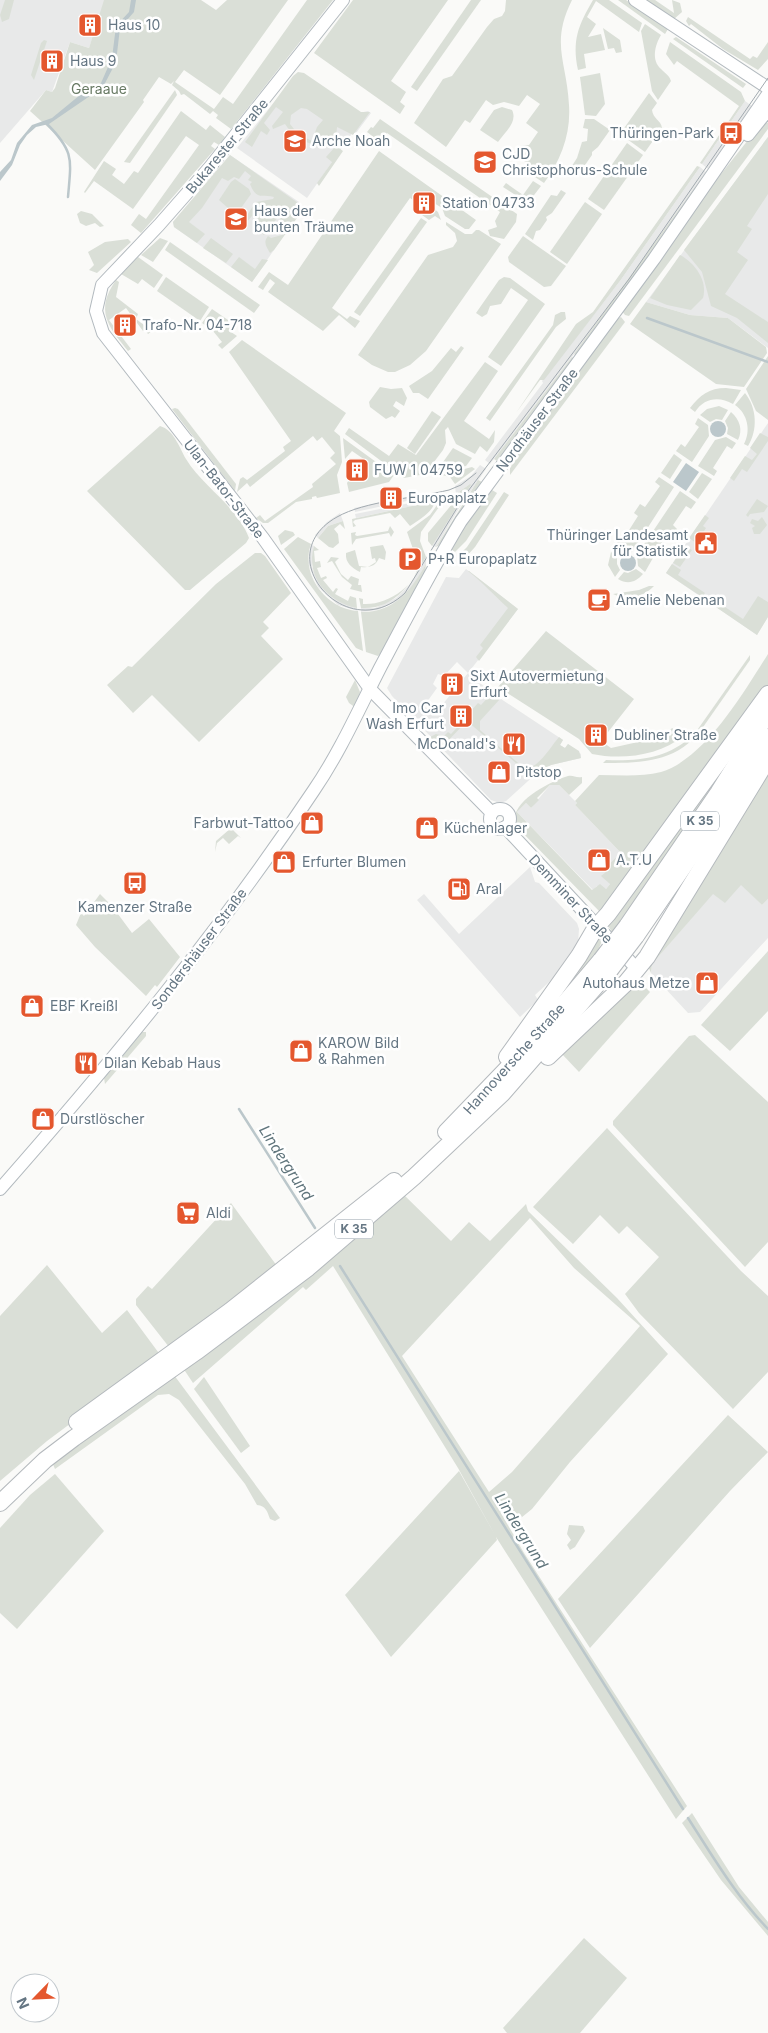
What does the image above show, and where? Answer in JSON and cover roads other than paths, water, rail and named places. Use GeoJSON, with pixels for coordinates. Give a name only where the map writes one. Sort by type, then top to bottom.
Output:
{"type":"FeatureCollection","features":[{"type":"Feature","properties":{"kind":"highway"},"geometry":{"type":"LineString","coordinates":[[498,1088],[507,1056],[579,956],[596,926],[608,914],[768,694]]}},
{"type":"Feature","properties":{"kind":"highway","name":"Hannoversche Straße"},"geometry":{"type":"LineString","coordinates":[[631,931],[768,713]]}},
{"type":"Feature","properties":{"kind":"highway","name":"Hannoversche Straße"},"geometry":{"type":"LineString","coordinates":[[193,1347],[405,1171],[458,1121],[498,1088],[524,1051],[605,965],[711,827],[768,737]]}},
{"type":"Feature","properties":{"kind":"highway"},"geometry":{"type":"LineString","coordinates":[[498,1088],[543,1062],[638,970],[768,759]]}},
{"type":"Feature","properties":{"kind":"highway","name":"K 35"},"geometry":{"type":"LineString","coordinates":[[0,1489],[58,1436],[193,1347]]}},
{"type":"Feature","properties":{"kind":"highway","name":"K 35"},"geometry":{"type":"LineString","coordinates":[[0,1503],[45,1460],[193,1347]]}},
{"type":"Feature","properties":{"kind":"street","name":"Bukarester Straße"},"geometry":{"type":"LineString","coordinates":[[102,285],[159,225],[210,167],[343,0]]}},
{"type":"Feature","properties":{"kind":"street"},"geometry":{"type":"LineString","coordinates":[[635,0],[768,88]]}},
{"type":"Feature","properties":{"kind":"street","name":"Nordhäuser Straße"},"geometry":{"type":"LineString","coordinates":[[370,689],[461,521],[579,364],[768,94]]}},
{"type":"Feature","properties":{"kind":"street","name":"Nordhäuser Straße"},"geometry":{"type":"LineString","coordinates":[[687,211],[715,180],[768,110]]}},
{"type":"Feature","properties":{"kind":"street","name":"Ulan-Bator-Straße"},"geometry":{"type":"LineString","coordinates":[[102,285],[96,311],[103,333],[263,538],[370,689]]}},
{"type":"Feature","properties":{"kind":"street","name":"Demminer Straße"},"geometry":{"type":"LineString","coordinates":[[370,689],[492,813],[490,821],[493,826],[498,829],[506,827],[638,970]]}},
{"type":"Feature","properties":{"kind":"street","name":"Sondershäuser Straße"},"geometry":{"type":"LineString","coordinates":[[0,1189],[141,1025],[253,877],[315,790],[370,689]]}},
{"type":"Feature","properties":{"kind":"waterway"},"geometry":{"type":"LineString","coordinates":[[47,124],[63,142],[67,150],[70,165],[68,197]]}},
{"type":"Feature","properties":{"kind":"waterway"},"geometry":{"type":"LineString","coordinates":[[647,318],[768,362]]}},
{"type":"Feature","properties":{"kind":"waterway","name":"Lindergrund"},"geometry":{"type":"LineString","coordinates":[[239,1109],[315,1228]]}},
{"type":"Feature","properties":{"kind":"waterway","name":"Lindergrund"},"geometry":{"type":"LineString","coordinates":[[340,1266],[683,1809]]}},
{"type":"Feature","properties":{"kind":"waterway","name":"Lindergrund"},"geometry":{"type":"LineString","coordinates":[[688,1818],[735,1890],[768,1929]]}},
{"type":"Feature","properties":{"kind":"tram line"},"geometry":{"type":"LineString","coordinates":[[476,473],[461,485],[449,490],[362,507],[337,517],[317,534],[310,553],[312,573],[323,590],[340,603],[360,610],[383,607],[405,593],[465,495],[629,279],[768,78]]}},
{"type":"Feature","properties":{"kind":"place","name":"Haus 10"},"geometry":{"type":"Point","coordinates":[90,25]}},
{"type":"Feature","properties":{"kind":"place","name":"Haus 9"},"geometry":{"type":"Point","coordinates":[52,61]}},
{"type":"Feature","properties":{"kind":"place","name":"Thüringen-Park"},"geometry":{"type":"Point","coordinates":[731,133]}},
{"type":"Feature","properties":{"kind":"place","name":"Arche Noah"},"geometry":{"type":"Point","coordinates":[295,141]}},
{"type":"Feature","properties":{"kind":"place","name":"CJD Christophorus-Schule"},"geometry":{"type":"Point","coordinates":[485,162]}},
{"type":"Feature","properties":{"kind":"place","name":"Station 04733"},"geometry":{"type":"Point","coordinates":[424,203]}},
{"type":"Feature","properties":{"kind":"place","name":"Haus der bunten Träume"},"geometry":{"type":"Point","coordinates":[236,219]}},
{"type":"Feature","properties":{"kind":"place","name":"Trafo-Nr. 04-718"},"geometry":{"type":"Point","coordinates":[125,325]}},
{"type":"Feature","properties":{"kind":"place","name":"FUW 1 04759"},"geometry":{"type":"Point","coordinates":[357,470]}},
{"type":"Feature","properties":{"kind":"place","name":"Europaplatz"},"geometry":{"type":"Point","coordinates":[391,498]}},
{"type":"Feature","properties":{"kind":"place","name":"Thüringer Landesamt für Statistik"},"geometry":{"type":"Point","coordinates":[706,543]}},
{"type":"Feature","properties":{"kind":"place","name":"P+R Europaplatz"},"geometry":{"type":"Point","coordinates":[410,559]}},
{"type":"Feature","properties":{"kind":"place","name":"Amelie Nebenan"},"geometry":{"type":"Point","coordinates":[599,600]}},
{"type":"Feature","properties":{"kind":"place","name":"Sixt Autovermietung Erfurt"},"geometry":{"type":"Point","coordinates":[452,684]}},
{"type":"Feature","properties":{"kind":"place","name":"Imo Car Wash Erfurt"},"geometry":{"type":"Point","coordinates":[461,716]}},
{"type":"Feature","properties":{"kind":"place","name":"Dubliner Straße"},"geometry":{"type":"Point","coordinates":[596,735]}},
{"type":"Feature","properties":{"kind":"place","name":"McDonald's"},"geometry":{"type":"Point","coordinates":[514,744]}},
{"type":"Feature","properties":{"kind":"place","name":"Pitstop"},"geometry":{"type":"Point","coordinates":[499,772]}},
{"type":"Feature","properties":{"kind":"place","name":"Farbwut-Tattoo"},"geometry":{"type":"Point","coordinates":[312,823]}},
{"type":"Feature","properties":{"kind":"place","name":"Küchenlager"},"geometry":{"type":"Point","coordinates":[427,828]}},
{"type":"Feature","properties":{"kind":"place","name":"A.T.U"},"geometry":{"type":"Point","coordinates":[599,860]}},
{"type":"Feature","properties":{"kind":"place","name":"Erfurter Blumen"},"geometry":{"type":"Point","coordinates":[284,862]}},
{"type":"Feature","properties":{"kind":"place","name":"Kamenzer Straße"},"geometry":{"type":"Point","coordinates":[135,883]}},
{"type":"Feature","properties":{"kind":"place","name":"Aral"},"geometry":{"type":"Point","coordinates":[459,889]}},
{"type":"Feature","properties":{"kind":"place","name":"Autohaus Metze"},"geometry":{"type":"Point","coordinates":[707,983]}},
{"type":"Feature","properties":{"kind":"place","name":"EBF Kreißl"},"geometry":{"type":"Point","coordinates":[32,1006]}},
{"type":"Feature","properties":{"kind":"place","name":"KAROW Bild & Rahmen"},"geometry":{"type":"Point","coordinates":[301,1051]}},
{"type":"Feature","properties":{"kind":"place","name":"Dilan Kebab Haus"},"geometry":{"type":"Point","coordinates":[86,1063]}},
{"type":"Feature","properties":{"kind":"place","name":"Durstlöscher"},"geometry":{"type":"Point","coordinates":[43,1119]}},
{"type":"Feature","properties":{"kind":"place","name":"Aldi"},"geometry":{"type":"Point","coordinates":[188,1213]}},
{"type":"Feature","properties":{"kind":"park label","name":"Geraaue"},"geometry":{"type":"Point","coordinates":[99,89]}}]}
